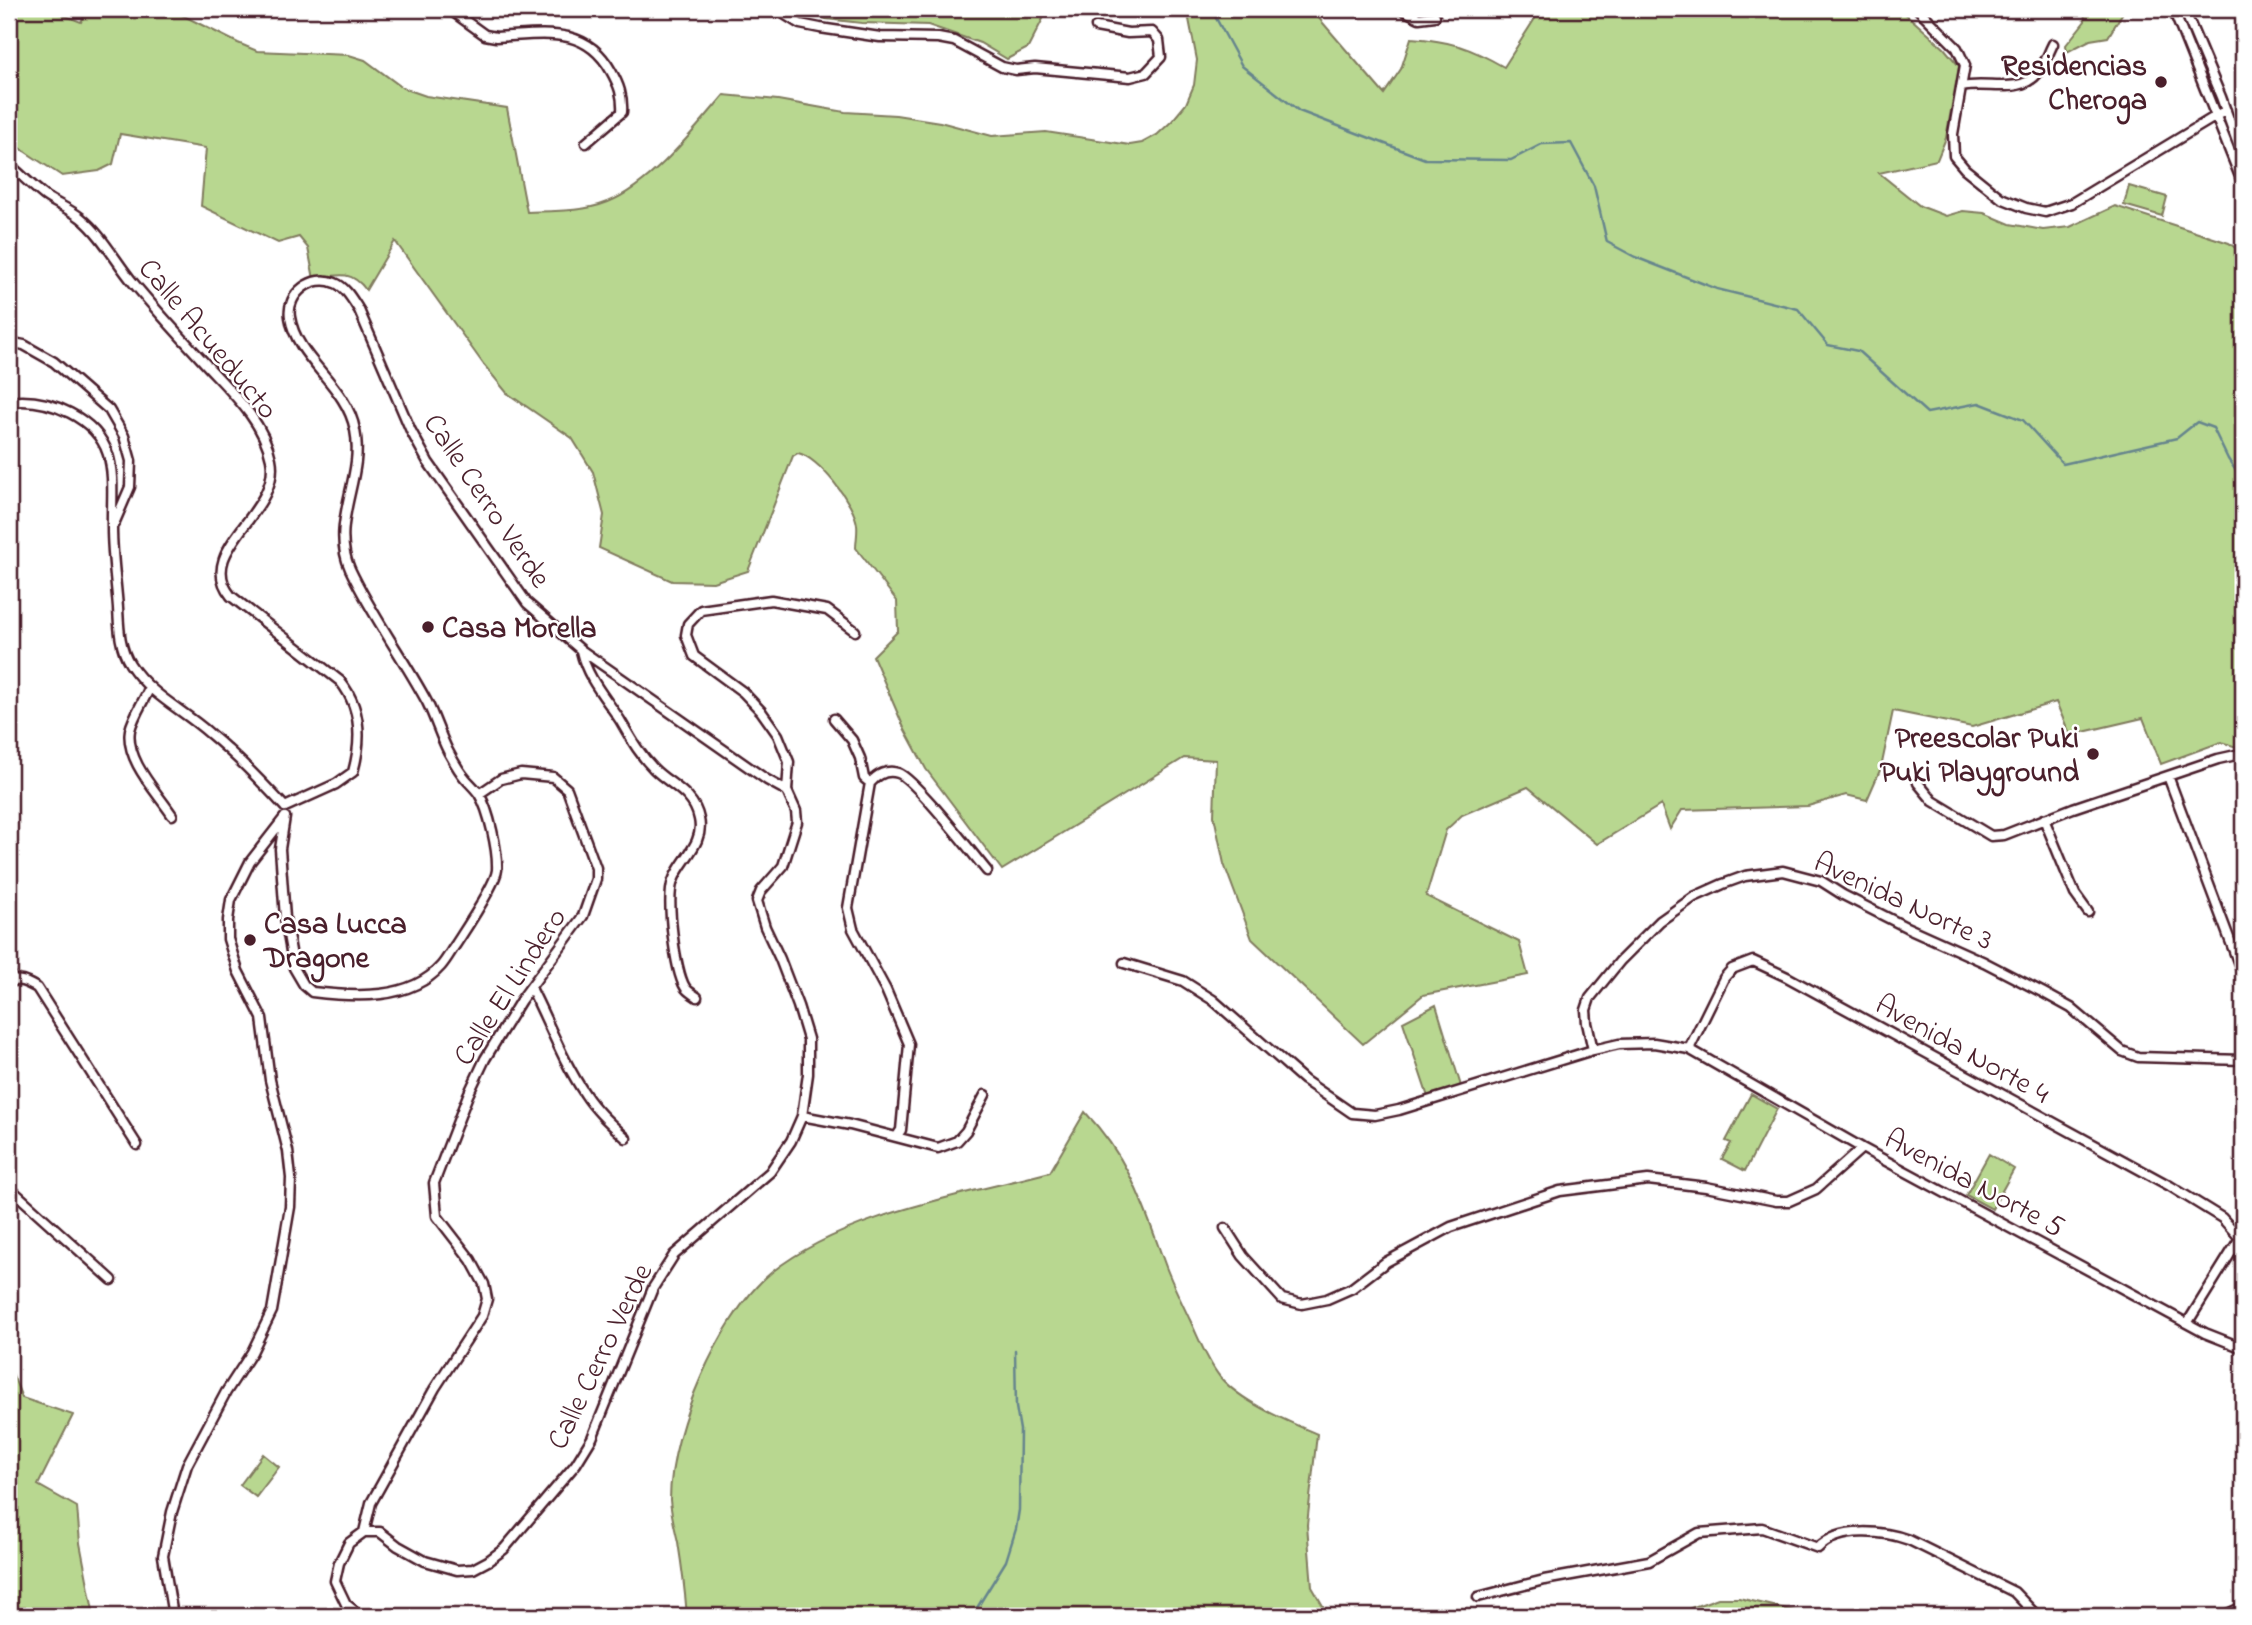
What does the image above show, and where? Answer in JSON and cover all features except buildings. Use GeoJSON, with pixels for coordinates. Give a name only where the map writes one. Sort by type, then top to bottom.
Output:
{"type":"FeatureCollection","features":[{"type":"Feature","properties":{"kind":"street"},"geometry":{"type":"LineString","coordinates":[[449,9],[485,35],[562,35],[584,41],[604,57],[623,98],[622,111],[586,143]]}},
{"type":"Feature","properties":{"kind":"street"},"geometry":{"type":"LineString","coordinates":[[776,9],[800,24],[820,29],[880,37],[938,38],[954,41],[1002,67],[1016,70],[1047,69],[1130,77],[1146,73],[1161,57],[1159,40],[1152,32],[1128,33],[1096,27]]}},
{"type":"Feature","properties":{"kind":"street"},"geometry":{"type":"LineString","coordinates":[[1401,9],[1419,18],[1435,16]]}},
{"type":"Feature","properties":{"kind":"street"},"geometry":{"type":"LineString","coordinates":[[1918,9],[1957,48],[1965,65],[1956,105],[1954,156],[1965,169],[2001,198],[2045,212],[2072,203],[2226,110]]}},
{"type":"Feature","properties":{"kind":"street"},"geometry":{"type":"LineString","coordinates":[[2173,9],[2243,184]]}},
{"type":"Feature","properties":{"kind":"street"},"geometry":{"type":"LineString","coordinates":[[2184,9],[2243,158]]}},
{"type":"Feature","properties":{"kind":"street"},"geometry":{"type":"LineString","coordinates":[[1962,86],[2017,86],[2029,81],[2038,73],[2053,44]]}},
{"type":"Feature","properties":{"kind":"street","name":"Calle Acueducto"},"geometry":{"type":"LineString","coordinates":[[10,167],[44,196],[91,228],[141,291],[225,384],[261,431],[272,460],[272,482],[262,503],[222,559],[222,579],[231,596],[340,681],[352,696],[357,714],[359,750],[353,772],[285,812]]}},
{"type":"Feature","properties":{"kind":"street","name":"Calle Cerro Verde"},"geometry":{"type":"LineString","coordinates":[[285,812],[280,849],[285,918],[294,968],[304,985],[312,992],[382,996],[416,984],[441,966],[497,873],[496,849],[479,794],[463,776],[447,749],[427,702],[349,567],[342,538],[343,519],[358,456],[355,428],[349,409],[337,390],[293,332],[289,313],[294,295],[306,285],[320,280],[336,283],[349,294],[359,310],[411,430],[428,462],[527,604],[581,650],[767,780],[787,791],[796,811],[797,822],[792,844],[783,866],[761,891],[757,901],[798,1006],[808,1040],[808,1074],[802,1116],[791,1141],[770,1172],[674,1255],[648,1298],[592,1438],[576,1464],[504,1549],[473,1569],[457,1570],[425,1561],[380,1532],[364,1532]]}},
{"type":"Feature","properties":{"kind":"street"},"geometry":{"type":"LineString","coordinates":[[9,342],[24,345],[54,362],[109,410],[119,427],[131,461],[130,487],[112,528]]}},
{"type":"Feature","properties":{"kind":"street"},"geometry":{"type":"LineString","coordinates":[[9,402],[43,402],[61,408],[87,422],[102,440],[112,469],[112,528],[120,639],[128,662],[149,689],[209,733],[285,812],[250,862],[231,900],[228,939],[238,971],[262,1018],[270,1080],[288,1151],[291,1178],[289,1207],[272,1311],[252,1352],[226,1392],[187,1465],[172,1512],[163,1556],[173,1616]]}},
{"type":"Feature","properties":{"kind":"street"},"geometry":{"type":"LineString","coordinates":[[787,791],[789,762],[778,735],[743,692],[694,656],[687,635],[688,624],[701,610],[772,600],[827,610],[855,631]]}},
{"type":"Feature","properties":{"kind":"street"},"geometry":{"type":"LineString","coordinates":[[581,650],[589,675],[638,749],[654,769],[684,791],[696,808],[700,831],[696,843],[672,883],[670,911],[680,974],[685,988],[697,997]]}},
{"type":"Feature","properties":{"kind":"street"},"geometry":{"type":"LineString","coordinates":[[149,689],[130,730],[133,754],[172,815]]}},
{"type":"Feature","properties":{"kind":"street"},"geometry":{"type":"LineString","coordinates":[[834,719],[852,740],[860,758],[864,778],[870,783]]}},
{"type":"Feature","properties":{"kind":"street"},"geometry":{"type":"LineString","coordinates":[[1918,783],[1933,801],[1991,836],[2004,835],[2218,759],[2236,755],[2243,757]]}},
{"type":"Feature","properties":{"kind":"street"},"geometry":{"type":"LineString","coordinates":[[897,1136],[901,1130],[909,1044],[886,990],[853,929],[848,908],[870,783],[874,777],[887,772],[900,774],[928,800],[987,871]]}},
{"type":"Feature","properties":{"kind":"street","name":"Calle El Lindero"},"geometry":{"type":"LineString","coordinates":[[360,1616],[345,1604],[335,1581],[339,1563],[349,1543],[364,1532],[371,1503],[435,1388],[482,1316],[487,1299],[484,1284],[471,1261],[437,1216],[435,1183],[463,1107],[485,1059],[531,988],[583,916],[596,879],[596,868],[567,789],[553,778],[520,774],[501,779],[479,794]]}},
{"type":"Feature","properties":{"kind":"street"},"geometry":{"type":"LineString","coordinates":[[2168,776],[2243,975]]}},
{"type":"Feature","properties":{"kind":"street"},"geometry":{"type":"LineString","coordinates":[[2044,820],[2075,894],[2088,912]]}},
{"type":"Feature","properties":{"kind":"street","name":"Avenida Norte 3"},"geometry":{"type":"LineString","coordinates":[[1593,1049],[1586,1010],[1590,998],[1614,968],[1660,921],[1694,897],[1723,884],[1745,876],[1783,871],[1821,881],[1896,922],[2031,986],[2071,1008],[2122,1051],[2138,1057],[2243,1060]]}},
{"type":"Feature","properties":{"kind":"street","name":"Avenida Norte 4"},"geometry":{"type":"LineString","coordinates":[[1689,1049],[1724,978],[1732,969],[1753,961],[2170,1186],[2222,1218],[2242,1238]]}},
{"type":"Feature","properties":{"kind":"street"},"geometry":{"type":"LineString","coordinates":[[1124,963],[1183,981],[1213,1000],[1304,1080],[1352,1114],[1375,1115],[1399,1110],[1593,1049],[1619,1044],[1654,1043],[1689,1049]]}},
{"type":"Feature","properties":{"kind":"street"},"geometry":{"type":"LineString","coordinates":[[9,970],[11,982],[25,981],[37,988],[137,1145]]}},
{"type":"Feature","properties":{"kind":"street"},"geometry":{"type":"LineString","coordinates":[[531,988],[584,1093],[597,1111],[626,1138]]}},
{"type":"Feature","properties":{"kind":"street","name":"Avenida Norte 5"},"geometry":{"type":"LineString","coordinates":[[1689,1049],[1862,1148],[2205,1333],[2243,1348]]}},
{"type":"Feature","properties":{"kind":"street"},"geometry":{"type":"LineString","coordinates":[[802,1116],[897,1136],[938,1148],[957,1141],[966,1131],[985,1095]]}},
{"type":"Feature","properties":{"kind":"street"},"geometry":{"type":"LineString","coordinates":[[1225,1228],[1243,1256],[1282,1299],[1302,1304],[1327,1299],[1352,1288],[1386,1262],[1451,1227],[1560,1191],[1648,1180],[1790,1201],[1816,1189],[1862,1148]]}},
{"type":"Feature","properties":{"kind":"street"},"geometry":{"type":"LineString","coordinates":[[9,1190],[112,1280]]}},
{"type":"Feature","properties":{"kind":"street"},"geometry":{"type":"LineString","coordinates":[[2188,1322],[2242,1238]]}},
{"type":"Feature","properties":{"kind":"street"},"geometry":{"type":"LineString","coordinates":[[1478,1597],[1545,1580],[1649,1561],[1699,1533],[1762,1528],[1818,1548],[1824,1542],[1846,1535],[1880,1532],[1909,1540],[2014,1592],[2037,1616]]}},
{"type":"Feature","properties":{"kind":"street"},"geometry":{"type":"LineString","coordinates":[[2223,1616],[2243,1607]]}},
{"type":"Feature","properties":{"kind":"green space"},"geometry":{"type":"Polygon","coordinates":[[[9,9],[48,9],[81,22],[88,9],[170,9],[257,51],[349,55],[365,60],[403,88],[426,96],[507,108],[527,212],[588,208],[624,194],[656,170],[724,95],[778,100],[845,112],[896,115],[940,122],[992,136],[1046,132],[1130,145],[1142,143],[1157,135],[1172,121],[1186,104],[1194,85],[1197,60],[1187,9],[1311,9],[1384,94],[1401,69],[1411,38],[1459,46],[1504,67],[1541,9],[1900,9],[1944,48],[1959,66],[1946,138],[1937,160],[1879,173],[1920,206],[1946,216],[1963,211],[1984,213],[2010,224],[2043,230],[2070,227],[2115,206],[2229,243],[2243,254],[2243,749],[2221,742],[2161,764],[2143,718],[2070,735],[2056,702],[1972,727],[1893,711],[1881,768],[1867,800],[1846,795],[1808,806],[1682,810],[1670,829],[1661,805],[1597,844],[1528,787],[1462,815],[1446,830],[1426,896],[1519,942],[1528,975],[1423,995],[1363,1044],[1252,939],[1224,864],[1214,816],[1216,760],[1184,758],[1002,870],[926,769],[904,728],[873,656],[898,631],[897,601],[856,548],[857,525],[850,505],[815,463],[798,453],[793,456],[748,571],[713,582],[672,581],[599,548],[604,515],[593,472],[572,438],[507,393],[395,241],[366,290],[349,276],[314,279],[308,248],[299,237],[278,243],[201,206],[206,148],[120,134],[113,164],[99,171],[62,176],[9,141],[9,9]]]}},
{"type":"Feature","properties":{"kind":"green space"},"geometry":{"type":"Polygon","coordinates":[[[806,9],[1048,9],[1028,48],[1007,59],[980,43],[928,25],[826,19],[806,9]]]}},
{"type":"Feature","properties":{"kind":"green space"},"geometry":{"type":"Polygon","coordinates":[[[2084,9],[2125,9],[2108,37],[2090,40],[2067,52],[2066,45],[2085,21],[2084,9]]]}},
{"type":"Feature","properties":{"kind":"green space"},"geometry":{"type":"Polygon","coordinates":[[[2129,186],[2167,197],[2162,216],[2124,205],[2129,186]]]}},
{"type":"Feature","properties":{"kind":"green space"},"geometry":{"type":"Polygon","coordinates":[[[1436,1005],[1461,1086],[1428,1097],[1403,1022],[1436,1005]]]}},
{"type":"Feature","properties":{"kind":"green space"},"geometry":{"type":"Polygon","coordinates":[[[1751,1094],[1777,1109],[1745,1171],[1722,1159],[1731,1143],[1726,1141],[1751,1094]]]}},
{"type":"Feature","properties":{"kind":"green space"},"geometry":{"type":"Polygon","coordinates":[[[1085,1112],[1101,1130],[1125,1166],[1172,1280],[1215,1371],[1229,1386],[1252,1403],[1317,1434],[1307,1525],[1312,1587],[1326,1611],[1352,1616],[687,1616],[670,1500],[679,1437],[707,1364],[722,1335],[750,1294],[772,1272],[801,1252],[868,1221],[1050,1172],[1085,1112]]]}},
{"type":"Feature","properties":{"kind":"green space"},"geometry":{"type":"Polygon","coordinates":[[[1989,1154],[2014,1169],[1992,1209],[1966,1195],[1989,1154]]]}},
{"type":"Feature","properties":{"kind":"green space"},"geometry":{"type":"Polygon","coordinates":[[[9,1365],[22,1398],[73,1415],[38,1485],[77,1507],[80,1543],[94,1616],[9,1616],[9,1365]]]}},
{"type":"Feature","properties":{"kind":"green space"},"geometry":{"type":"Polygon","coordinates":[[[263,1454],[279,1467],[256,1497],[240,1485],[263,1454]]]}},
{"type":"Feature","properties":{"kind":"green space"},"geometry":{"type":"Polygon","coordinates":[[[1718,1598],[1739,1598],[1808,1614],[1837,1616],[1679,1616],[1691,1608],[1718,1598]]]}},
{"type":"Feature","properties":{"kind":"waterway"},"geometry":{"type":"LineString","coordinates":[[1211,9],[1242,66],[1299,111],[1425,159],[1511,160],[1542,144],[1571,143],[1594,186],[1607,242],[1635,257],[1717,289],[1798,309],[1828,345],[1858,351],[1927,413],[1979,403],[2023,420],[2063,464],[2177,438],[2197,422],[2213,428],[2228,459],[2243,481]]}},
{"type":"Feature","properties":{"kind":"waterway"},"geometry":{"type":"LineString","coordinates":[[972,1616],[1006,1561],[1016,1529],[1019,1510],[1020,1430],[1016,1407],[1015,1350]]}},
{"type":"Feature","properties":{"kind":"place","name":"Residencias Cheroga"},"geometry":{"type":"Point","coordinates":[2161,82]}},
{"type":"Feature","properties":{"kind":"place","name":"Casa Morella"},"geometry":{"type":"Point","coordinates":[428,627]}},
{"type":"Feature","properties":{"kind":"place","name":"Preescolar Puki Puki Playground"},"geometry":{"type":"Point","coordinates":[2093,754]}},
{"type":"Feature","properties":{"kind":"place","name":"Casa Lucca Dragone"},"geometry":{"type":"Point","coordinates":[250,940]}}]}
